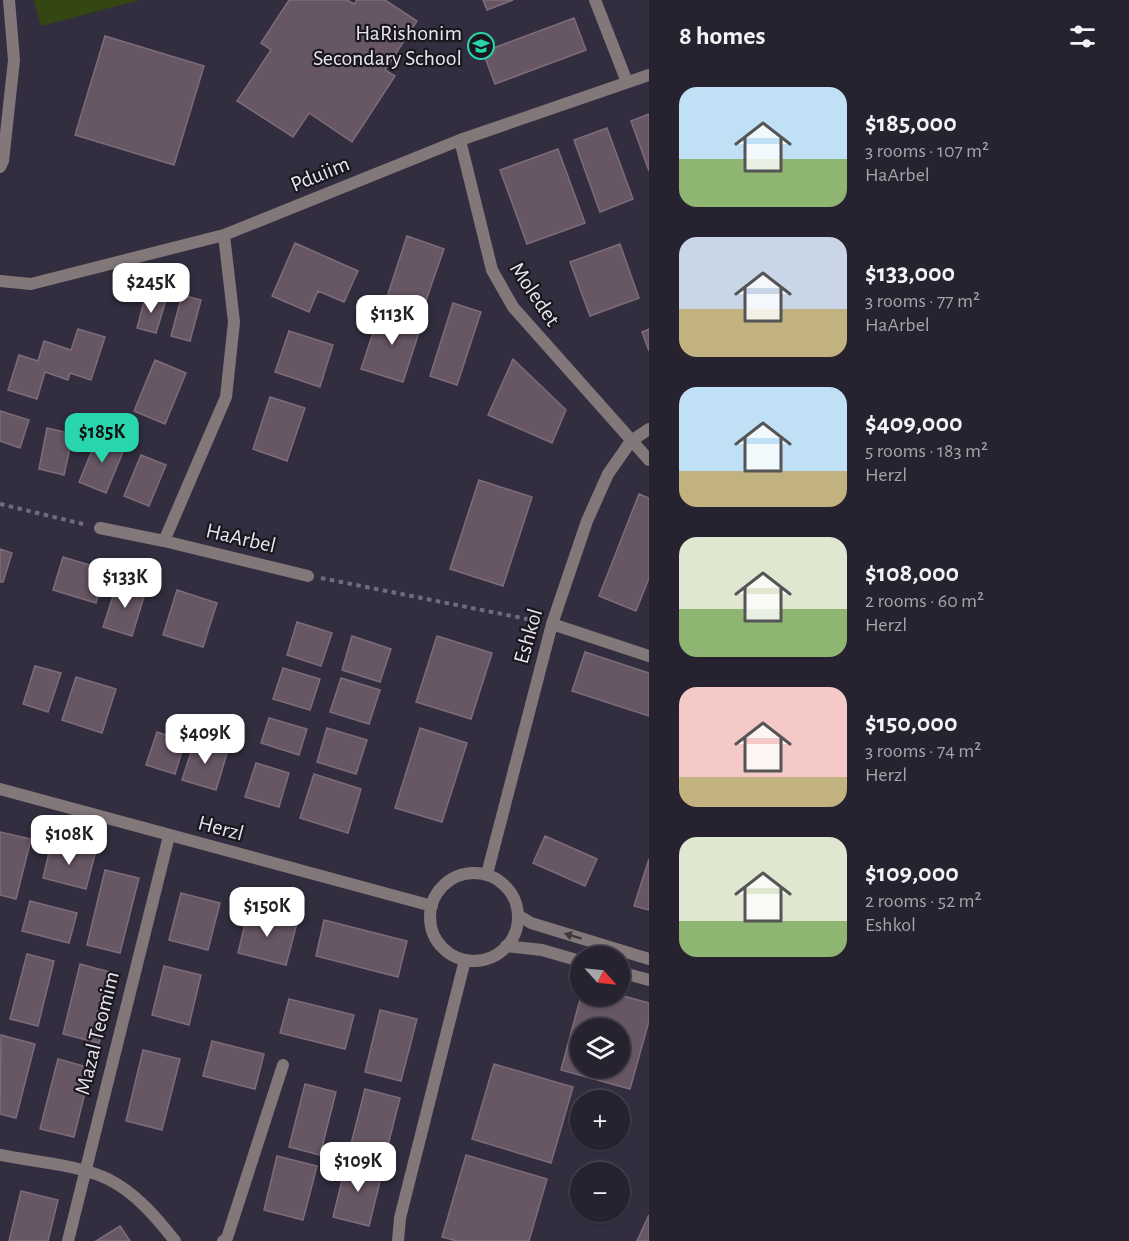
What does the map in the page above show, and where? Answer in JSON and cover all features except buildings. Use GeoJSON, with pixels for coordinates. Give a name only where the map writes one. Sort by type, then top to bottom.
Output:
{"type":"FeatureCollection","features":[{"type":"Feature","properties":{"kind":"street"},"geometry":{"type":"LineString","coordinates":[[0,167],[3,161],[14,60],[9,0]]}},
{"type":"Feature","properties":{"kind":"street"},"geometry":{"type":"LineString","coordinates":[[595,0],[627,82]]}},
{"type":"Feature","properties":{"kind":"street","name":"Pduiim"},"geometry":{"type":"LineString","coordinates":[[0,281],[31,285],[224,235],[460,140],[649,75]]}},
{"type":"Feature","properties":{"kind":"street","name":"Moledet"},"geometry":{"type":"LineString","coordinates":[[460,140],[492,270],[513,307],[649,460]]}},
{"type":"Feature","properties":{"kind":"street","name":"HaArbel"},"geometry":{"type":"LineString","coordinates":[[164,541],[226,398],[234,322],[224,235]]}},
{"type":"Feature","properties":{"kind":"street","name":"Eshkol"},"geometry":{"type":"LineString","coordinates":[[488,874],[552,624],[587,521],[608,474],[631,441],[649,429]]}},
{"type":"Feature","properties":{"kind":"street","name":"HaArbel"},"geometry":{"type":"LineString","coordinates":[[100,528],[308,576]]}},
{"type":"Feature","properties":{"kind":"street"},"geometry":{"type":"LineString","coordinates":[[552,624],[649,656]]}},
{"type":"Feature","properties":{"kind":"street","name":"Herzl"},"geometry":{"type":"LineString","coordinates":[[0,789],[432,906]]}},
{"type":"Feature","properties":{"kind":"street","name":"Mazal Teomim"},"geometry":{"type":"LineString","coordinates":[[68,1241],[169,836]]}},
{"type":"Feature","properties":{"kind":"street"},"geometry":{"type":"LineString","coordinates":[[472,873],[488,874],[507,887],[515,900],[518,915],[516,930],[506,946],[495,956],[480,960],[465,960],[444,948],[435,936],[431,921],[432,906],[445,884],[457,876],[472,873]]}},
{"type":"Feature","properties":{"kind":"street"},"geometry":{"type":"LineString","coordinates":[[518,915],[531,924],[649,959]]}},
{"type":"Feature","properties":{"kind":"street"},"geometry":{"type":"LineString","coordinates":[[506,946],[542,950],[570,958]]}},
{"type":"Feature","properties":{"kind":"street"},"geometry":{"type":"LineString","coordinates":[[398,1241],[400,1218],[465,960]]}},
{"type":"Feature","properties":{"kind":"street"},"geometry":{"type":"LineString","coordinates":[[630,975],[649,980]]}},
{"type":"Feature","properties":{"kind":"street"},"geometry":{"type":"LineString","coordinates":[[223,1241],[227,1238],[283,1065]]}},
{"type":"Feature","properties":{"kind":"street"},"geometry":{"type":"LineString","coordinates":[[0,1155],[108,1179],[129,1192],[153,1213],[175,1241]]}},
{"type":"Feature","properties":{"kind":"path"},"geometry":{"type":"LineString","coordinates":[[0,504],[100,528]]}},
{"type":"Feature","properties":{"kind":"path"},"geometry":{"type":"LineString","coordinates":[[308,576],[552,624]]}},
{"type":"Feature","properties":{"kind":"green space"},"geometry":{"type":"Polygon","coordinates":[[[34,0],[140,0],[41,26],[34,0]]]}},
{"type":"Feature","properties":{"kind":"place","name":"HaRishonim Secondary School"},"geometry":{"type":"Point","coordinates":[481,46]}}]}
